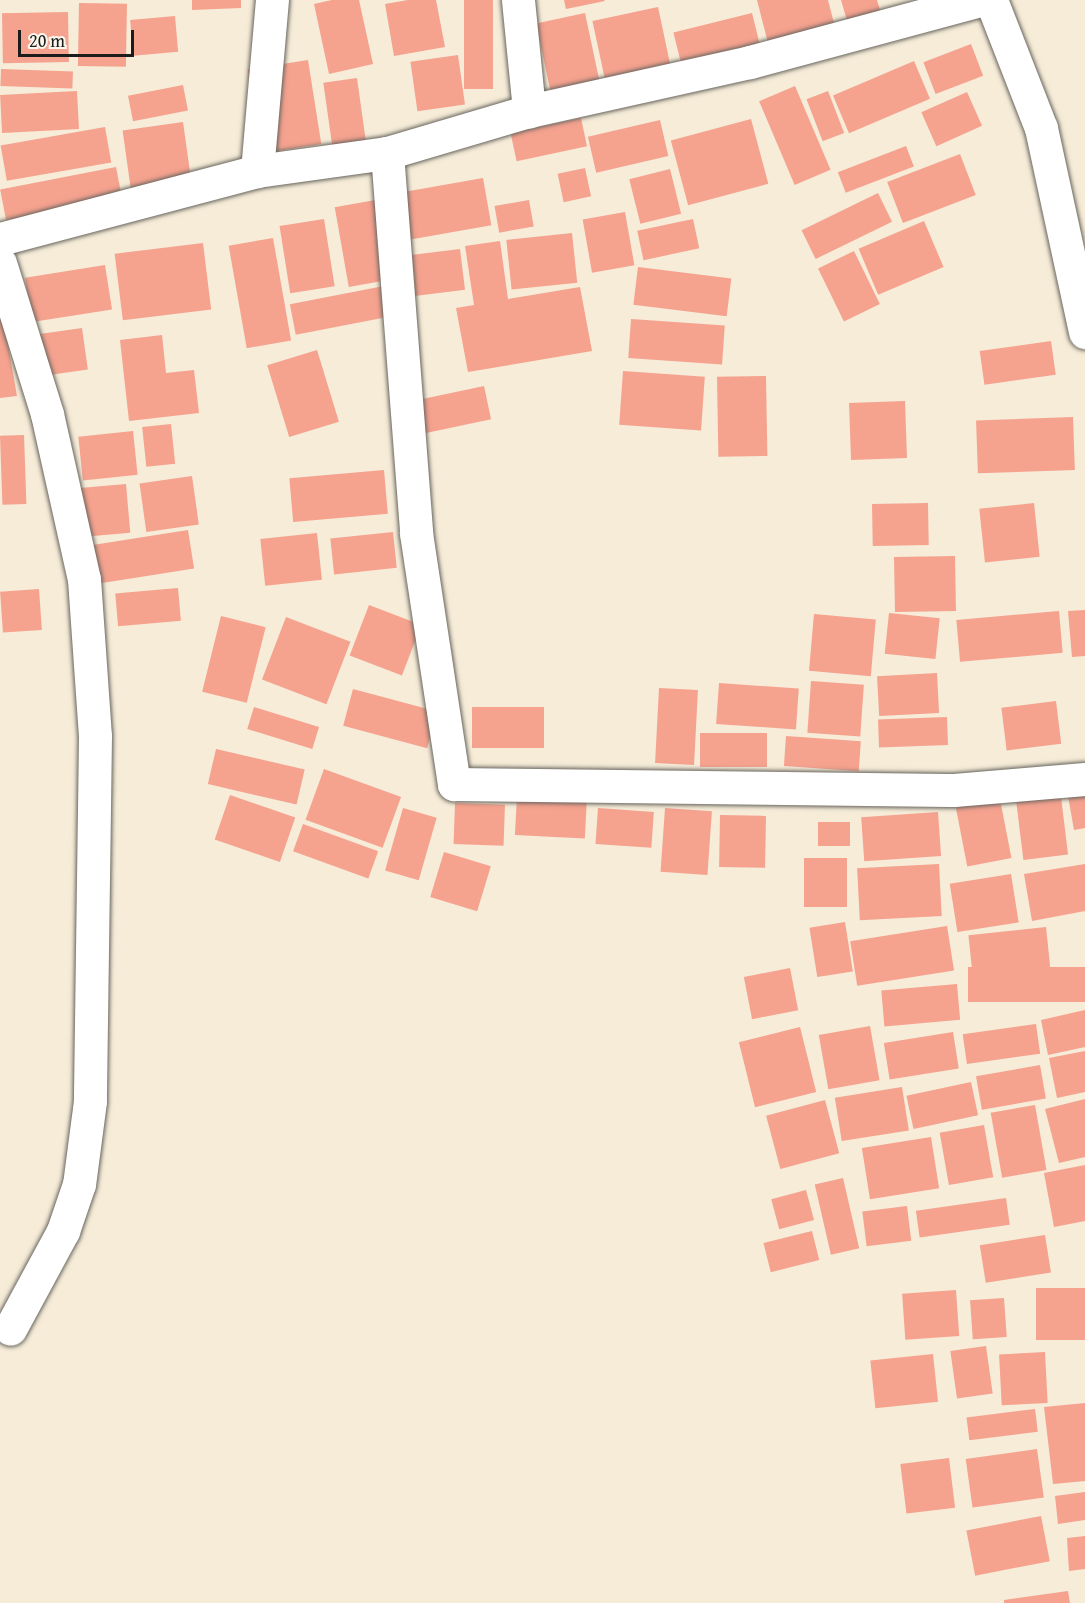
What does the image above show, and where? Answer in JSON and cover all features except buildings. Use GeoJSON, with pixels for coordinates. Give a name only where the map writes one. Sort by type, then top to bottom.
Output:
{"type":"FeatureCollection","features":[{"type":"Feature","properties":{"kind":"main road"},"geometry":{"type":"LineString","coordinates":[[257,171],[272,0]]}},
{"type":"Feature","properties":{"kind":"main road"},"geometry":{"type":"LineString","coordinates":[[518,0],[529,111]]}},
{"type":"Feature","properties":{"kind":"main road"},"geometry":{"type":"LineString","coordinates":[[0,239],[257,171],[387,153],[529,111],[750,62],[980,0]]}},
{"type":"Feature","properties":{"kind":"main road"},"geometry":{"type":"LineString","coordinates":[[991,0],[1041,128],[1085,332]]}},
{"type":"Feature","properties":{"kind":"main road"},"geometry":{"type":"LineString","coordinates":[[387,153],[416,533],[454,784],[954,790],[1085,779]]}},
{"type":"Feature","properties":{"kind":"main road"},"geometry":{"type":"LineString","coordinates":[[0,263],[47,414],[84,579],[95,748],[90,1101],[79,1184],[63,1231],[10,1329]]}}]}
